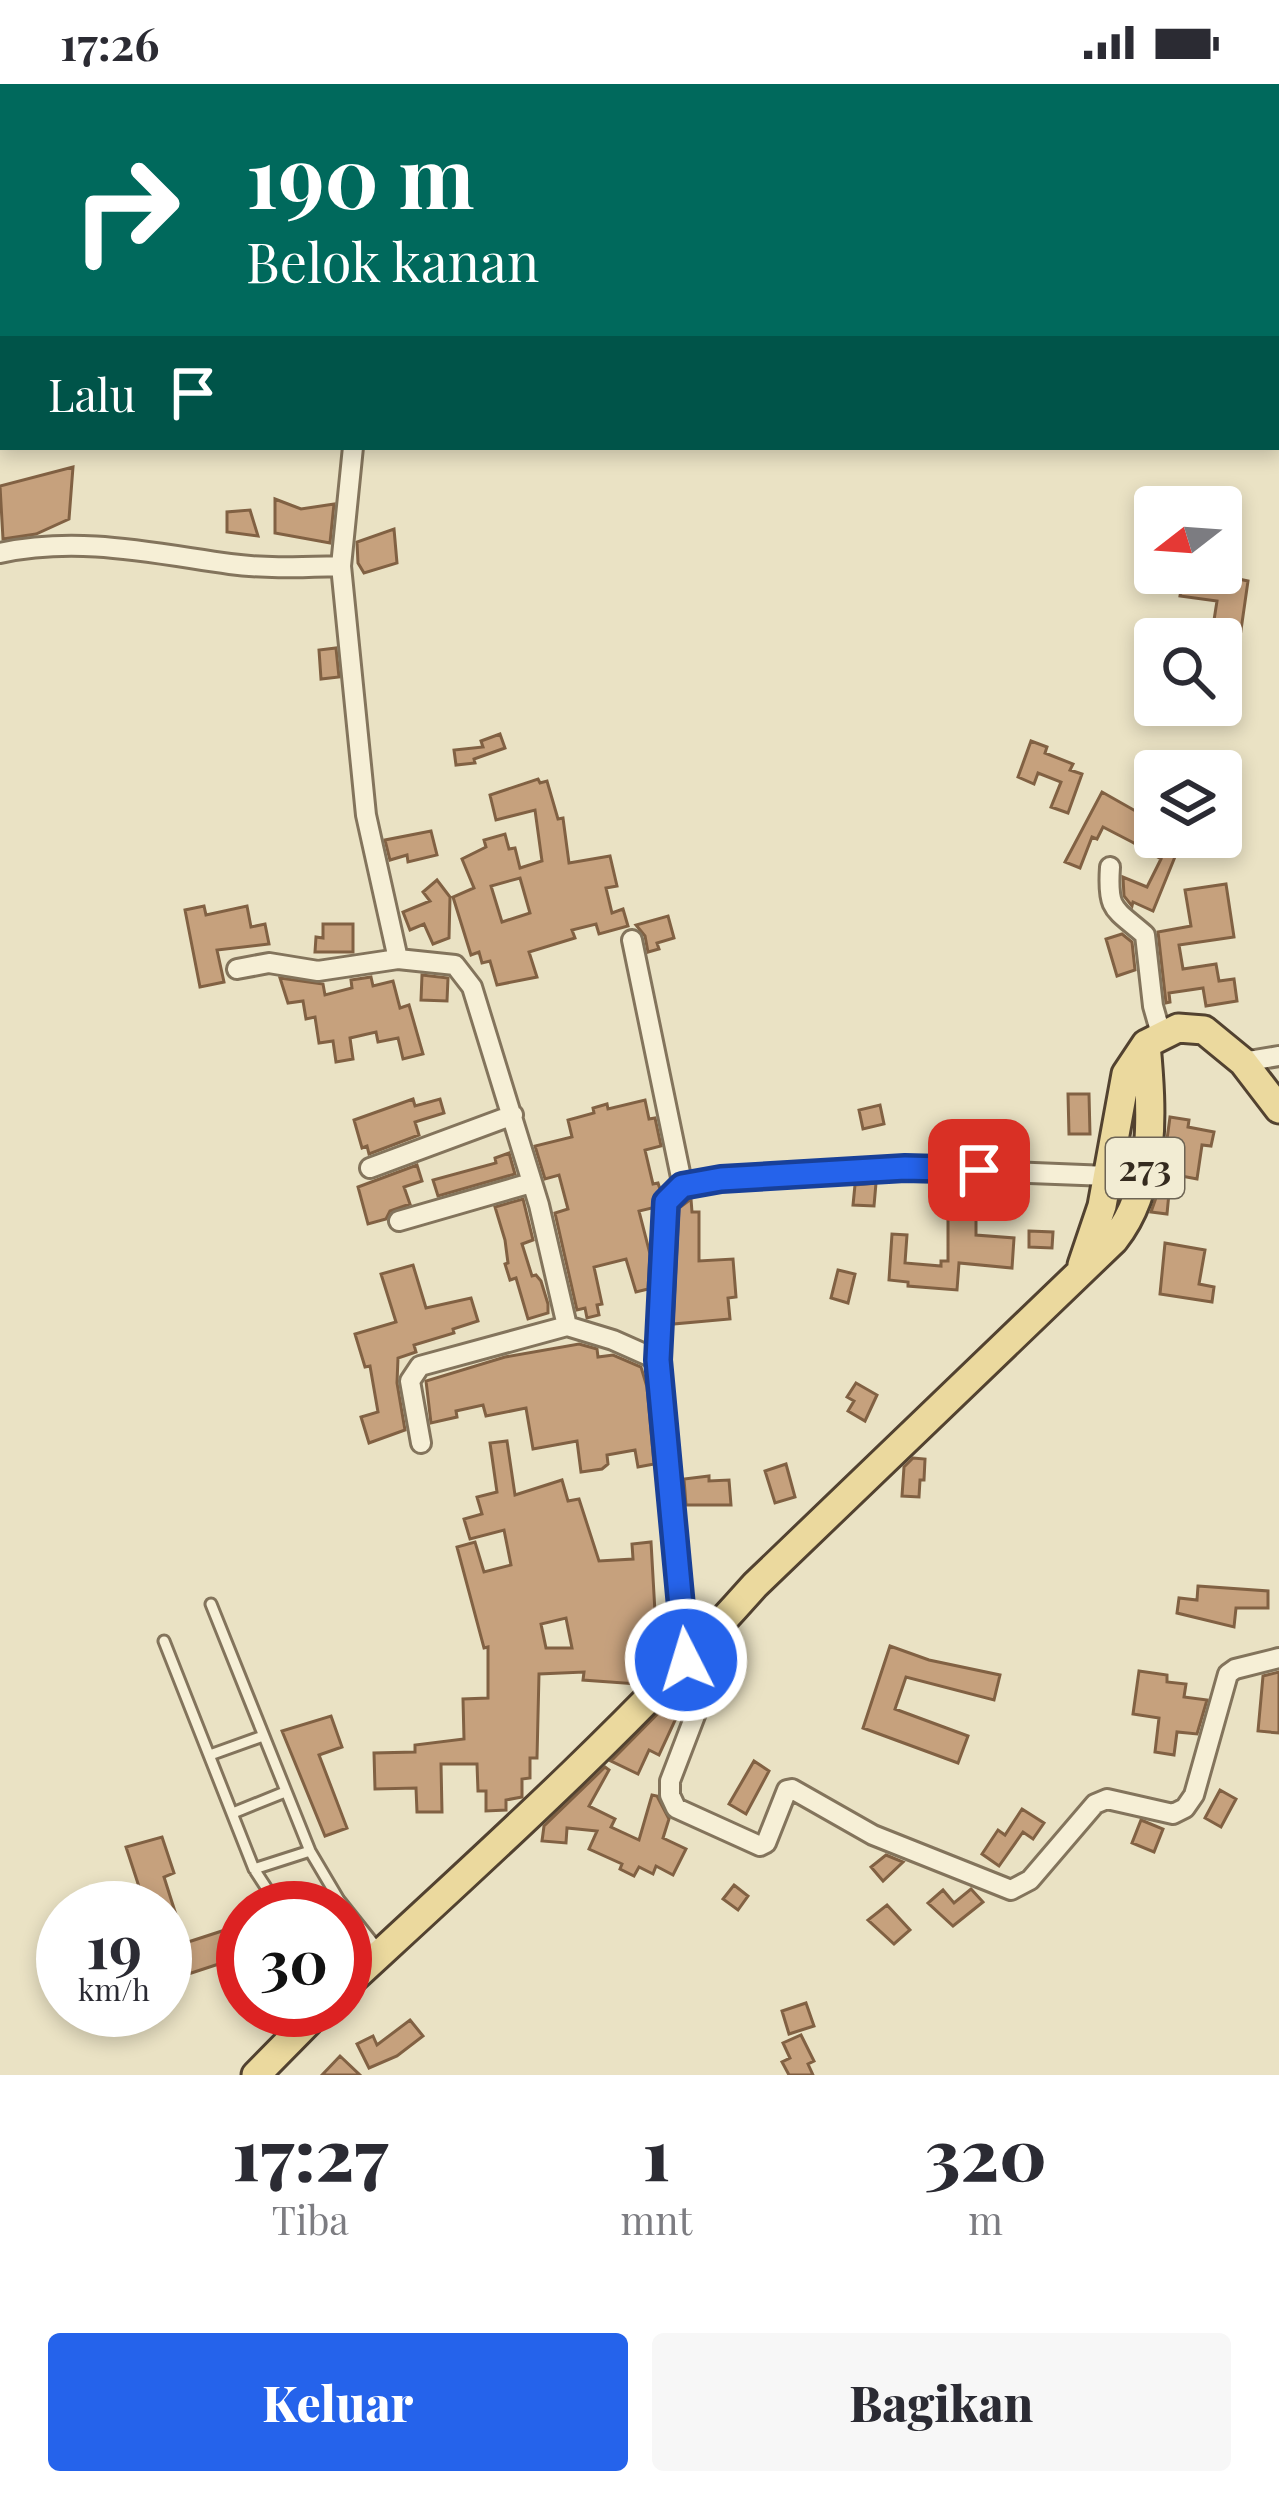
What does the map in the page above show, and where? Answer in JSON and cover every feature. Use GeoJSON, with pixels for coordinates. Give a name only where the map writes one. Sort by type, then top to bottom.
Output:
{"type":"FeatureCollection","features":[{"type":"Feature","properties":{"kind":"main road"},"geometry":{"type":"LineString","coordinates":[[1154,1039],[1191,1027],[1204,1030],[1243,1062],[1279,1109]]}},
{"type":"Feature","properties":{"kind":"main road","name":"273"},"geometry":{"type":"LineString","coordinates":[[1081,1269],[1096,1230],[1126,1074],[1154,1039]]}},
{"type":"Feature","properties":{"kind":"main road","name":"273"},"geometry":{"type":"LineString","coordinates":[[372,1961],[695,1651],[755,1585],[1130,1221],[1141,1192],[1154,1039]]}},
{"type":"Feature","properties":{"kind":"main road"},"geometry":{"type":"LineString","coordinates":[[256,2075],[293,2037]]}},
{"type":"Feature","properties":{"kind":"street"},"geometry":{"type":"LineString","coordinates":[[353,450],[341,566],[366,815],[398,959]]}},
{"type":"Feature","properties":{"kind":"street"},"geometry":{"type":"LineString","coordinates":[[0,553],[74,543],[123,546],[234,565],[341,566]]}},
{"type":"Feature","properties":{"kind":"street"},"geometry":{"type":"LineString","coordinates":[[1110,867],[1108,896],[1113,911],[1144,935],[1154,1039]]}},
{"type":"Feature","properties":{"kind":"street"},"geometry":{"type":"LineString","coordinates":[[632,940],[682,1186]]}},
{"type":"Feature","properties":{"kind":"street"},"geometry":{"type":"LineString","coordinates":[[237,969],[269,963],[318,971],[398,959],[449,962],[465,973],[513,1115],[567,1326]]}},
{"type":"Feature","properties":{"kind":"street"},"geometry":{"type":"LineString","coordinates":[[1243,1062],[1279,1056]]}},
{"type":"Feature","properties":{"kind":"street"},"geometry":{"type":"LineString","coordinates":[[370,1168],[513,1115]]}},
{"type":"Feature","properties":{"kind":"street"},"geometry":{"type":"LineString","coordinates":[[1108,1176],[905,1168],[721,1179],[682,1186],[666,1202],[658,1360],[695,1651],[719,1653],[670,1780],[670,1795],[676,1808],[762,1846],[792,1789],[873,1834],[1011,1890],[1030,1880],[1095,1804],[1107,1799],[1173,1814],[1185,1808],[1194,1796],[1228,1674],[1279,1658]]}},
{"type":"Feature","properties":{"kind":"street"},"geometry":{"type":"LineString","coordinates":[[399,1222],[531,1183]]}},
{"type":"Feature","properties":{"kind":"street"},"geometry":{"type":"LineString","coordinates":[[421,1443],[410,1382],[419,1366],[567,1326],[658,1360]]}},
{"type":"Feature","properties":{"kind":"lane"},"geometry":{"type":"LineString","coordinates":[[211,1604],[285,1792],[328,1881]]}},
{"type":"Feature","properties":{"kind":"lane"},"geometry":{"type":"LineString","coordinates":[[164,1641],[262,1881]]}},
{"type":"Feature","properties":{"kind":"lane"},"geometry":{"type":"LineString","coordinates":[[210,1755],[263,1736]]}},
{"type":"Feature","properties":{"kind":"lane"},"geometry":{"type":"LineString","coordinates":[[233,1814],[285,1792]]}},
{"type":"Feature","properties":{"kind":"lane"},"geometry":{"type":"LineString","coordinates":[[254,1868],[310,1851]]}},
{"type":"Feature","properties":{"kind":"lane"},"geometry":{"type":"LineString","coordinates":[[372,1942],[381,1953]]}},
{"type":"Feature","properties":{"kind":"building"},"geometry":{"type":"Polygon","coordinates":[[[73,467],[69,519],[36,534],[3,539],[0,486],[73,467]]]}},
{"type":"Feature","properties":{"kind":"building"},"geometry":{"type":"Polygon","coordinates":[[[275,499],[301,509],[334,504],[330,543],[275,533],[275,499]]]}},
{"type":"Feature","properties":{"kind":"building"},"geometry":{"type":"Polygon","coordinates":[[[250,510],[258,536],[227,532],[227,512],[250,510]]]}},
{"type":"Feature","properties":{"kind":"building"},"geometry":{"type":"Polygon","coordinates":[[[394,529],[397,563],[364,573],[358,563],[357,542],[394,529]]]}},
{"type":"Feature","properties":{"kind":"building"},"geometry":{"type":"Polygon","coordinates":[[[1242,580],[1248,581],[1242,623],[1242,618],[1214,618],[1217,601],[1180,596],[1242,594],[1242,580]]]}},
{"type":"Feature","properties":{"kind":"building"},"geometry":{"type":"Polygon","coordinates":[[[336,648],[339,677],[321,679],[319,650],[336,648]]]}},
{"type":"Feature","properties":{"kind":"building"},"geometry":{"type":"Polygon","coordinates":[[[500,734],[505,748],[474,759],[475,763],[456,765],[454,750],[483,747],[481,741],[500,734]]]}},
{"type":"Feature","properties":{"kind":"building"},"geometry":{"type":"Polygon","coordinates":[[[1031,741],[1047,747],[1045,753],[1073,764],[1070,770],[1082,774],[1068,813],[1051,807],[1061,782],[1038,773],[1034,784],[1018,777],[1031,741]]]}},
{"type":"Feature","properties":{"kind":"building"},"geometry":{"type":"Polygon","coordinates":[[[538,779],[547,781],[558,819],[563,818],[569,863],[610,856],[617,886],[606,888],[612,913],[623,909],[628,926],[599,934],[596,924],[572,930],[575,938],[529,952],[537,977],[497,985],[490,961],[482,963],[479,952],[471,955],[453,897],[474,888],[462,859],[486,847],[484,840],[505,834],[520,868],[542,861],[535,810],[496,820],[490,795],[538,779]],[[520,878],[491,886],[502,922],[530,913],[520,878]]]}},
{"type":"Feature","properties":{"kind":"building"},"geometry":{"type":"Polygon","coordinates":[[[1102,792],[1134,810],[1134,843],[1103,827],[1097,839],[1092,837],[1080,868],[1065,862],[1102,792]]]}},
{"type":"Feature","properties":{"kind":"building"},"geometry":{"type":"Polygon","coordinates":[[[431,831],[437,855],[408,862],[407,855],[390,860],[385,840],[431,831]]]}},
{"type":"Feature","properties":{"kind":"building"},"geometry":{"type":"Polygon","coordinates":[[[1174,858],[1153,911],[1133,902],[1132,906],[1124,896],[1123,877],[1147,887],[1161,859],[1174,858]]]}},
{"type":"Feature","properties":{"kind":"building"},"geometry":{"type":"Polygon","coordinates":[[[437,880],[450,897],[449,938],[433,944],[424,924],[410,930],[403,912],[430,901],[423,892],[437,880]]]}},
{"type":"Feature","properties":{"kind":"building"},"geometry":{"type":"Polygon","coordinates":[[[1226,884],[1234,937],[1179,945],[1183,969],[1216,964],[1219,981],[1234,979],[1237,1001],[1206,1006],[1203,988],[1169,993],[1166,1003],[1158,932],[1191,926],[1185,890],[1226,884]]]}},
{"type":"Feature","properties":{"kind":"building"},"geometry":{"type":"Polygon","coordinates":[[[204,906],[206,915],[247,906],[251,927],[265,924],[269,944],[217,950],[224,982],[200,987],[185,910],[204,906]]]}},
{"type":"Feature","properties":{"kind":"building"},"geometry":{"type":"Polygon","coordinates":[[[668,916],[674,938],[657,943],[659,949],[648,952],[645,936],[636,925],[668,916]]]}},
{"type":"Feature","properties":{"kind":"building"},"geometry":{"type":"Polygon","coordinates":[[[323,924],[353,924],[353,952],[315,952],[316,937],[323,938],[323,924]]]}},
{"type":"Feature","properties":{"kind":"building"},"geometry":{"type":"Polygon","coordinates":[[[1122,934],[1132,942],[1135,970],[1117,976],[1106,939],[1122,934]]]}},
{"type":"Feature","properties":{"kind":"building"},"geometry":{"type":"Polygon","coordinates":[[[422,975],[448,978],[447,1001],[421,1000],[422,975]]]}},
{"type":"Feature","properties":{"kind":"building"},"geometry":{"type":"Polygon","coordinates":[[[371,977],[373,986],[393,981],[400,1008],[409,1005],[423,1054],[403,1059],[398,1038],[378,1042],[376,1032],[350,1038],[353,1059],[336,1062],[333,1041],[319,1043],[315,1017],[306,1019],[303,1001],[288,1003],[280,978],[323,984],[325,995],[352,988],[351,980],[371,977]]]}},
{"type":"Feature","properties":{"kind":"building"},"geometry":{"type":"Polygon","coordinates":[[[1068,1094],[1089,1094],[1090,1134],[1069,1134],[1068,1094]]]}},
{"type":"Feature","properties":{"kind":"building"},"geometry":{"type":"Polygon","coordinates":[[[413,1099],[415,1106],[440,1099],[444,1113],[415,1122],[419,1135],[369,1154],[367,1146],[362,1148],[354,1120],[413,1099]]]}},
{"type":"Feature","properties":{"kind":"building"},"geometry":{"type":"Polygon","coordinates":[[[645,1100],[661,1146],[645,1150],[653,1184],[658,1183],[660,1189],[652,1208],[639,1211],[650,1254],[648,1289],[636,1292],[626,1259],[594,1267],[602,1304],[597,1305],[599,1315],[587,1318],[585,1308],[577,1310],[555,1213],[568,1209],[559,1175],[545,1179],[535,1146],[572,1137],[568,1120],[594,1113],[593,1108],[645,1100]]]}},
{"type":"Feature","properties":{"kind":"building"},"geometry":{"type":"Polygon","coordinates":[[[880,1105],[884,1124],[863,1129],[859,1110],[880,1105]]]}},
{"type":"Feature","properties":{"kind":"building"},"geometry":{"type":"Polygon","coordinates":[[[1170,1117],[1189,1120],[1188,1127],[1214,1132],[1211,1146],[1202,1145],[1197,1179],[1171,1174],[1174,1156],[1165,1154],[1170,1117]]]}},
{"type":"Feature","properties":{"kind":"building"},"geometry":{"type":"Polygon","coordinates":[[[509,1153],[515,1174],[438,1196],[433,1180],[496,1163],[495,1158],[509,1153]]]}},
{"type":"Feature","properties":{"kind":"building"},"geometry":{"type":"Polygon","coordinates":[[[417,1165],[422,1181],[404,1187],[410,1204],[368,1224],[358,1187],[417,1165]]]}},
{"type":"Feature","properties":{"kind":"building"},"geometry":{"type":"Polygon","coordinates":[[[876,1183],[874,1206],[853,1205],[855,1185],[876,1183]]]}},
{"type":"Feature","properties":{"kind":"building"},"geometry":{"type":"Polygon","coordinates":[[[948,1191],[976,1191],[976,1235],[1014,1238],[1012,1268],[959,1263],[957,1290],[889,1280],[892,1234],[907,1235],[905,1263],[941,1266],[941,1261],[948,1261],[948,1191]]]}},
{"type":"Feature","properties":{"kind":"building"},"geometry":{"type":"Polygon","coordinates":[[[1158,1192],[1169,1193],[1167,1214],[1151,1212],[1158,1192]]]}},
{"type":"Feature","properties":{"kind":"building"},"geometry":{"type":"Polygon","coordinates":[[[523,1199],[533,1240],[522,1244],[548,1304],[548,1313],[528,1319],[516,1278],[510,1280],[505,1264],[505,1240],[495,1207],[523,1199]]]}},
{"type":"Feature","properties":{"kind":"building"},"geometry":{"type":"Polygon","coordinates":[[[691,1199],[692,1212],[699,1212],[699,1261],[733,1259],[736,1297],[728,1298],[730,1319],[673,1324],[679,1208],[691,1199]]]}},
{"type":"Feature","properties":{"kind":"building"},"geometry":{"type":"Polygon","coordinates":[[[1029,1231],[1053,1232],[1052,1248],[1029,1247],[1029,1231]]]}},
{"type":"Feature","properties":{"kind":"building"},"geometry":{"type":"Polygon","coordinates":[[[1165,1243],[1205,1250],[1199,1284],[1214,1287],[1212,1302],[1160,1294],[1165,1243]]]}},
{"type":"Feature","properties":{"kind":"building"},"geometry":{"type":"Polygon","coordinates":[[[413,1265],[426,1308],[471,1298],[478,1321],[414,1345],[416,1352],[398,1358],[405,1430],[369,1443],[361,1417],[378,1412],[370,1366],[365,1367],[355,1334],[396,1322],[381,1274],[413,1265]]]}},
{"type":"Feature","properties":{"kind":"building"},"geometry":{"type":"Polygon","coordinates":[[[838,1270],[855,1274],[848,1303],[831,1298],[838,1270]]]}},
{"type":"Feature","properties":{"kind":"building"},"geometry":{"type":"Polygon","coordinates":[[[579,1344],[597,1349],[598,1357],[613,1355],[641,1367],[654,1464],[638,1467],[635,1450],[607,1455],[608,1464],[602,1469],[581,1472],[577,1441],[533,1449],[526,1408],[486,1416],[483,1405],[431,1423],[426,1381],[505,1357],[579,1344]]]}},
{"type":"Feature","properties":{"kind":"building"},"geometry":{"type":"Polygon","coordinates":[[[856,1383],[877,1395],[865,1421],[848,1411],[854,1401],[847,1397],[856,1383]]]}},
{"type":"Feature","properties":{"kind":"building"},"geometry":{"type":"Polygon","coordinates":[[[507,1441],[515,1495],[562,1480],[568,1501],[579,1499],[599,1561],[633,1559],[632,1544],[651,1542],[655,1612],[668,1611],[670,1631],[634,1634],[637,1684],[583,1680],[584,1672],[539,1674],[537,1758],[530,1758],[530,1778],[522,1779],[522,1797],[506,1800],[506,1810],[486,1811],[486,1791],[478,1791],[477,1764],[441,1764],[442,1812],[417,1812],[416,1788],[375,1789],[374,1753],[415,1752],[415,1745],[464,1739],[463,1699],[488,1698],[488,1647],[484,1648],[457,1547],[475,1542],[484,1572],[511,1565],[504,1530],[470,1539],[464,1519],[482,1514],[477,1497],[497,1492],[490,1443],[507,1441]],[[566,1618],[541,1624],[546,1648],[572,1648],[566,1618]]]}},
{"type":"Feature","properties":{"kind":"building"},"geometry":{"type":"Polygon","coordinates":[[[913,1458],[925,1459],[924,1480],[920,1480],[919,1497],[902,1496],[904,1467],[913,1458]]]}},
{"type":"Feature","properties":{"kind":"building"},"geometry":{"type":"Polygon","coordinates":[[[786,1464],[795,1497],[775,1503],[765,1471],[786,1464]]]}},
{"type":"Feature","properties":{"kind":"building"},"geometry":{"type":"Polygon","coordinates":[[[709,1476],[709,1481],[729,1480],[731,1505],[686,1505],[684,1479],[709,1476]]]}},
{"type":"Feature","properties":{"kind":"building"},"geometry":{"type":"Polygon","coordinates":[[[1198,1586],[1268,1591],[1268,1608],[1236,1608],[1234,1627],[1177,1613],[1179,1598],[1197,1600],[1198,1586]]]}},
{"type":"Feature","properties":{"kind":"building"},"geometry":{"type":"Polygon","coordinates":[[[890,1646],[1000,1675],[994,1700],[906,1677],[895,1709],[968,1736],[958,1763],[863,1728],[890,1646]]]}},
{"type":"Feature","properties":{"kind":"building"},"geometry":{"type":"Polygon","coordinates":[[[1139,1671],[1167,1675],[1167,1682],[1186,1684],[1184,1697],[1207,1700],[1197,1734],[1177,1732],[1174,1755],[1155,1752],[1159,1718],[1133,1714],[1139,1671]]]}},
{"type":"Feature","properties":{"kind":"building"},"geometry":{"type":"Polygon","coordinates":[[[1279,1672],[1279,1733],[1258,1731],[1263,1676],[1279,1672]]]}},
{"type":"Feature","properties":{"kind":"building"},"geometry":{"type":"Polygon","coordinates":[[[696,1675],[659,1755],[649,1750],[638,1774],[611,1761],[696,1675]]]}},
{"type":"Feature","properties":{"kind":"building"},"geometry":{"type":"Polygon","coordinates":[[[331,1716],[342,1747],[319,1755],[347,1828],[325,1836],[282,1731],[331,1716]]]}},
{"type":"Feature","properties":{"kind":"building"},"geometry":{"type":"Polygon","coordinates":[[[754,1761],[769,1771],[746,1814],[729,1804],[754,1761]]]}},
{"type":"Feature","properties":{"kind":"building"},"geometry":{"type":"Polygon","coordinates":[[[605,1767],[609,1770],[589,1806],[615,1819],[611,1827],[639,1840],[652,1795],[657,1796],[669,1819],[663,1838],[686,1849],[673,1875],[656,1866],[653,1874],[639,1867],[634,1876],[620,1869],[622,1864],[589,1849],[597,1831],[567,1828],[566,1843],[542,1841],[544,1826],[605,1767]]]}},
{"type":"Feature","properties":{"kind":"building"},"geometry":{"type":"Polygon","coordinates":[[[1220,1790],[1236,1799],[1221,1827],[1205,1818],[1220,1790]]]}},
{"type":"Feature","properties":{"kind":"building"},"geometry":{"type":"Polygon","coordinates":[[[1022,1809],[1044,1823],[1033,1839],[1023,1832],[999,1866],[982,1854],[998,1830],[1005,1835],[1022,1809]]]}},
{"type":"Feature","properties":{"kind":"building"},"geometry":{"type":"Polygon","coordinates":[[[1141,1820],[1163,1829],[1154,1852],[1132,1843],[1141,1820]]]}},
{"type":"Feature","properties":{"kind":"building"},"geometry":{"type":"Polygon","coordinates":[[[162,1837],[174,1873],[164,1877],[165,1881],[137,1881],[126,1847],[162,1837]]]}},
{"type":"Feature","properties":{"kind":"building"},"geometry":{"type":"Polygon","coordinates":[[[886,1855],[903,1862],[883,1881],[871,1867],[886,1855]]]}},
{"type":"Feature","properties":{"kind":"building"},"geometry":{"type":"Polygon","coordinates":[[[734,1885],[748,1896],[738,1910],[723,1899],[734,1885]]]}},
{"type":"Feature","properties":{"kind":"building"},"geometry":{"type":"Polygon","coordinates":[[[971,1889],[983,1902],[953,1926],[928,1903],[943,1890],[954,1903],[971,1889]]]}},
{"type":"Feature","properties":{"kind":"building"},"geometry":{"type":"Polygon","coordinates":[[[887,1905],[910,1930],[894,1944],[868,1920],[887,1905]]]}},
{"type":"Feature","properties":{"kind":"building"},"geometry":{"type":"Polygon","coordinates":[[[216,1933],[216,1965],[192,1973],[192,1941],[216,1933]]]}},
{"type":"Feature","properties":{"kind":"building"},"geometry":{"type":"Polygon","coordinates":[[[806,2003],[814,2026],[789,2034],[782,2011],[806,2003]]]}},
{"type":"Feature","properties":{"kind":"building"},"geometry":{"type":"Polygon","coordinates":[[[410,2020],[423,2036],[397,2056],[369,2068],[357,2044],[373,2036],[377,2045],[410,2020]]]}},
{"type":"Feature","properties":{"kind":"building"},"geometry":{"type":"Polygon","coordinates":[[[801,2035],[814,2061],[808,2064],[813,2075],[789,2075],[782,2062],[790,2058],[783,2043],[801,2035]]]}},
{"type":"Feature","properties":{"kind":"building"},"geometry":{"type":"Polygon","coordinates":[[[340,2056],[360,2075],[322,2075],[340,2056]]]}},
{"type":"Feature","properties":{"kind":"route"},"geometry":{"type":"LineString","coordinates":[[686,1660],[658,1360],[666,1202],[682,1186],[721,1179],[905,1168],[979,1170]]}}]}
